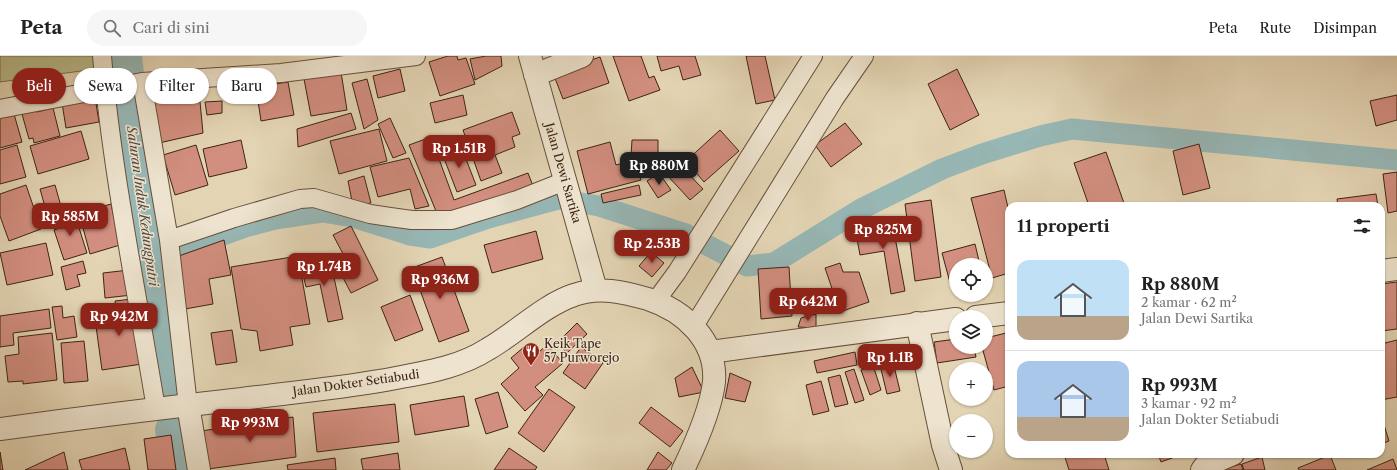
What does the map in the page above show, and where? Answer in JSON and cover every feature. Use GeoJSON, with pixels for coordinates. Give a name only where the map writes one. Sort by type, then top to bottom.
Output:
{"type":"FeatureCollection","features":[{"type":"Feature","properties":{"kind":"street"},"geometry":{"type":"LineString","coordinates":[[102,56],[104,68]]}},
{"type":"Feature","properties":{"kind":"street"},"geometry":{"type":"LineString","coordinates":[[137,83],[281,73],[416,56]]}},
{"type":"Feature","properties":{"kind":"street"},"geometry":{"type":"LineString","coordinates":[[533,66],[582,56]]}},
{"type":"Feature","properties":{"kind":"street"},"geometry":{"type":"LineString","coordinates":[[655,302],[677,272],[813,56]]}},
{"type":"Feature","properties":{"kind":"street"},"geometry":{"type":"LineString","coordinates":[[694,326],[835,98],[864,56]]}},
{"type":"Feature","properties":{"kind":"street","name":"Jalan Dewi Sartika"},"geometry":{"type":"LineString","coordinates":[[533,66],[566,184],[578,220],[596,290]]}},
{"type":"Feature","properties":{"kind":"street"},"geometry":{"type":"LineString","coordinates":[[140,82],[169,241],[188,405],[199,470]]}},
{"type":"Feature","properties":{"kind":"street"},"geometry":{"type":"LineString","coordinates":[[0,109],[74,95]]}},
{"type":"Feature","properties":{"kind":"street"},"geometry":{"type":"LineString","coordinates":[[110,104],[130,256],[156,409]]}},
{"type":"Feature","properties":{"kind":"street"},"geometry":{"type":"LineString","coordinates":[[169,241],[234,218],[300,199],[320,199],[370,214],[390,217],[412,220],[452,220],[566,184]]}},
{"type":"Feature","properties":{"kind":"street"},"geometry":{"type":"LineString","coordinates":[[1385,270],[1397,269]]}},
{"type":"Feature","properties":{"kind":"street","name":"Jalan Dokter Setiabudi"},"geometry":{"type":"LineString","coordinates":[[0,429],[370,383],[438,370],[463,362],[487,350],[573,295],[596,290],[620,292],[655,302],[682,316],[694,326],[704,339],[710,352],[714,383],[710,403],[683,470]]}},
{"type":"Feature","properties":{"kind":"street"},"geometry":{"type":"LineString","coordinates":[[993,315],[1005,313]]}},
{"type":"Feature","properties":{"kind":"street"},"geometry":{"type":"LineString","coordinates":[[710,352],[949,320]]}},
{"type":"Feature","properties":{"kind":"street"},"geometry":{"type":"LineString","coordinates":[[917,323],[943,445],[951,470]]}},
{"type":"Feature","properties":{"kind":"street"},"geometry":{"type":"LineString","coordinates":[[1202,470],[1206,466],[1224,458]]}},
{"type":"Feature","properties":{"kind":"green space"},"geometry":{"type":"Polygon","coordinates":[[[0,56],[102,56],[103,68],[74,68],[74,72],[66,73],[66,68],[12,68],[12,80],[0,82],[0,56]]]}},
{"type":"Feature","properties":{"kind":"building"},"geometry":{"type":"Polygon","coordinates":[[[448,56],[457,56],[458,60],[466,58],[475,84],[440,96],[429,62],[448,56]]]}},
{"type":"Feature","properties":{"kind":"building"},"geometry":{"type":"Polygon","coordinates":[[[486,56],[501,56],[502,66],[475,80],[470,59],[486,56]]]}},
{"type":"Feature","properties":{"kind":"building"},"geometry":{"type":"Polygon","coordinates":[[[613,56],[641,56],[649,78],[654,76],[660,90],[629,101],[613,56]]]}},
{"type":"Feature","properties":{"kind":"building"},"geometry":{"type":"Polygon","coordinates":[[[657,56],[695,56],[701,75],[683,80],[679,66],[661,71],[657,56]]]}},
{"type":"Feature","properties":{"kind":"building"},"geometry":{"type":"Polygon","coordinates":[[[746,56],[765,56],[775,100],[756,104],[746,56]]]}},
{"type":"Feature","properties":{"kind":"building"},"geometry":{"type":"Polygon","coordinates":[[[600,57],[609,83],[563,99],[553,73],[600,57]]]}},
{"type":"Feature","properties":{"kind":"building"},"geometry":{"type":"Polygon","coordinates":[[[400,69],[405,91],[378,98],[373,76],[400,69]]]}},
{"type":"Feature","properties":{"kind":"building"},"geometry":{"type":"Polygon","coordinates":[[[957,69],[979,115],[950,130],[928,84],[957,69]]]}},
{"type":"Feature","properties":{"kind":"building"},"geometry":{"type":"Polygon","coordinates":[[[341,72],[347,110],[311,116],[304,79],[341,72]]]}},
{"type":"Feature","properties":{"kind":"building"},"geometry":{"type":"Polygon","coordinates":[[[367,79],[378,120],[364,129],[352,83],[367,79]]]}},
{"type":"Feature","properties":{"kind":"building"},"geometry":{"type":"Polygon","coordinates":[[[288,82],[294,115],[261,121],[258,104],[277,104],[277,84],[288,82]]]}},
{"type":"Feature","properties":{"kind":"building"},"geometry":{"type":"Polygon","coordinates":[[[463,95],[467,115],[435,123],[430,103],[463,95]]]}},
{"type":"Feature","properties":{"kind":"building"},"geometry":{"type":"Polygon","coordinates":[[[1397,95],[1397,120],[1376,126],[1370,101],[1397,95]]]}},
{"type":"Feature","properties":{"kind":"building"},"geometry":{"type":"Polygon","coordinates":[[[74,101],[74,104],[96,104],[99,122],[66,128],[62,104],[66,104],[66,102],[74,101]]]}},
{"type":"Feature","properties":{"kind":"building"},"geometry":{"type":"Polygon","coordinates":[[[217,101],[217,104],[222,104],[222,113],[207,115],[205,104],[209,104],[209,102],[217,101]]]}},
{"type":"Feature","properties":{"kind":"building"},"geometry":{"type":"Polygon","coordinates":[[[35,104],[37,112],[53,108],[60,136],[34,143],[33,138],[29,139],[20,107],[35,104]]]}},
{"type":"Feature","properties":{"kind":"building"},"geometry":{"type":"Polygon","coordinates":[[[153,104],[200,104],[203,133],[159,143],[153,104]]]}},
{"type":"Feature","properties":{"kind":"building"},"geometry":{"type":"Polygon","coordinates":[[[512,112],[520,134],[512,137],[515,147],[495,155],[502,173],[481,181],[463,130],[512,112]]]}},
{"type":"Feature","properties":{"kind":"building"},"geometry":{"type":"Polygon","coordinates":[[[351,113],[356,129],[298,147],[297,129],[351,113]]]}},
{"type":"Feature","properties":{"kind":"building"},"geometry":{"type":"Polygon","coordinates":[[[14,114],[22,142],[0,148],[0,118],[14,114]]]}},
{"type":"Feature","properties":{"kind":"building"},"geometry":{"type":"Polygon","coordinates":[[[390,118],[406,153],[393,158],[378,124],[390,118]]]}},
{"type":"Feature","properties":{"kind":"building"},"geometry":{"type":"Polygon","coordinates":[[[845,123],[862,144],[831,167],[815,145],[845,123]]]}},
{"type":"Feature","properties":{"kind":"building"},"geometry":{"type":"Polygon","coordinates":[[[379,129],[387,161],[339,174],[330,141],[379,129]]]}},
{"type":"Feature","properties":{"kind":"building"},"geometry":{"type":"Polygon","coordinates":[[[720,130],[739,151],[704,182],[686,161],[720,130]]]}},
{"type":"Feature","properties":{"kind":"building"},"geometry":{"type":"Polygon","coordinates":[[[81,131],[89,159],[38,174],[30,146],[81,131]]]}},
{"type":"Feature","properties":{"kind":"building"},"geometry":{"type":"Polygon","coordinates":[[[431,137],[454,200],[528,173],[533,186],[438,216],[409,145],[431,137]]]}},
{"type":"Feature","properties":{"kind":"building"},"geometry":{"type":"Polygon","coordinates":[[[241,140],[247,168],[209,177],[203,149],[241,140]]]}},
{"type":"Feature","properties":{"kind":"building"},"geometry":{"type":"Polygon","coordinates":[[[632,140],[658,140],[658,156],[631,156],[632,140]]]}},
{"type":"Feature","properties":{"kind":"building"},"geometry":{"type":"Polygon","coordinates":[[[610,142],[616,165],[635,160],[641,180],[588,194],[577,151],[610,142]]]}},
{"type":"Feature","properties":{"kind":"building"},"geometry":{"type":"Polygon","coordinates":[[[1199,144],[1210,188],[1183,195],[1173,151],[1199,144]]]}},
{"type":"Feature","properties":{"kind":"building"},"geometry":{"type":"Polygon","coordinates":[[[17,145],[26,177],[0,184],[0,150],[17,145]]]}},
{"type":"Feature","properties":{"kind":"building"},"geometry":{"type":"Polygon","coordinates":[[[196,145],[208,185],[175,195],[163,155],[196,145]]]}},
{"type":"Feature","properties":{"kind":"building"},"geometry":{"type":"Polygon","coordinates":[[[461,146],[476,185],[457,192],[442,153],[461,146]]]}},
{"type":"Feature","properties":{"kind":"building"},"geometry":{"type":"Polygon","coordinates":[[[1106,152],[1124,202],[1088,202],[1074,163],[1106,152]]]}},
{"type":"Feature","properties":{"kind":"building"},"geometry":{"type":"Polygon","coordinates":[[[409,158],[429,206],[415,209],[410,189],[378,197],[370,167],[409,158]]]}},
{"type":"Feature","properties":{"kind":"building"},"geometry":{"type":"Polygon","coordinates":[[[678,163],[703,189],[690,200],[666,174],[678,163]]]}},
{"type":"Feature","properties":{"kind":"building"},"geometry":{"type":"Polygon","coordinates":[[[1397,172],[1397,211],[1388,213],[1383,174],[1397,172]]]}},
{"type":"Feature","properties":{"kind":"building"},"geometry":{"type":"Polygon","coordinates":[[[659,173],[671,190],[658,198],[647,181],[659,173]]]}},
{"type":"Feature","properties":{"kind":"building"},"geometry":{"type":"Polygon","coordinates":[[[364,176],[371,203],[353,206],[348,181],[364,176]]]}},
{"type":"Feature","properties":{"kind":"building"},"geometry":{"type":"Polygon","coordinates":[[[26,185],[41,229],[9,241],[0,216],[0,194],[26,185]]]}},
{"type":"Feature","properties":{"kind":"building"},"geometry":{"type":"Polygon","coordinates":[[[55,185],[62,210],[47,214],[40,189],[55,185]]]}},
{"type":"Feature","properties":{"kind":"building"},"geometry":{"type":"Polygon","coordinates":[[[639,185],[641,195],[603,203],[601,194],[639,185]]]}},
{"type":"Feature","properties":{"kind":"building"},"geometry":{"type":"Polygon","coordinates":[[[1004,190],[1007,202],[1005,202],[1005,274],[993,278],[993,258],[987,258],[971,198],[1004,190]]]}},
{"type":"Feature","properties":{"kind":"building"},"geometry":{"type":"Polygon","coordinates":[[[1376,194],[1377,202],[1337,202],[1337,199],[1376,194]]]}},
{"type":"Feature","properties":{"kind":"building"},"geometry":{"type":"Polygon","coordinates":[[[931,200],[941,277],[915,281],[905,204],[931,200]]]}},
{"type":"Feature","properties":{"kind":"building"},"geometry":{"type":"Polygon","coordinates":[[[111,204],[120,245],[90,254],[79,213],[111,204]]]}},
{"type":"Feature","properties":{"kind":"building"},"geometry":{"type":"Polygon","coordinates":[[[74,212],[87,253],[64,260],[54,230],[63,227],[60,216],[74,212]]]}},
{"type":"Feature","properties":{"kind":"building"},"geometry":{"type":"Polygon","coordinates":[[[892,221],[905,291],[891,294],[884,251],[860,255],[855,228],[892,221]]]}},
{"type":"Feature","properties":{"kind":"building"},"geometry":{"type":"Polygon","coordinates":[[[351,226],[378,280],[351,293],[339,270],[349,265],[333,235],[351,226]]]}},
{"type":"Feature","properties":{"kind":"building"},"geometry":{"type":"Polygon","coordinates":[[[536,231],[543,259],[492,273],[484,245],[536,231]]]}},
{"type":"Feature","properties":{"kind":"building"},"geometry":{"type":"Polygon","coordinates":[[[224,240],[231,275],[209,279],[213,304],[185,309],[176,257],[224,240]]]}},
{"type":"Feature","properties":{"kind":"building"},"geometry":{"type":"Polygon","coordinates":[[[46,243],[53,275],[7,285],[0,253],[46,243]]]}},
{"type":"Feature","properties":{"kind":"building"},"geometry":{"type":"Polygon","coordinates":[[[975,244],[978,258],[949,258],[949,279],[942,253],[975,244]]]}},
{"type":"Feature","properties":{"kind":"building"},"geometry":{"type":"Polygon","coordinates":[[[651,252],[664,263],[652,277],[639,266],[651,252]]]}},
{"type":"Feature","properties":{"kind":"building"},"geometry":{"type":"Polygon","coordinates":[[[298,256],[310,324],[290,327],[293,345],[260,351],[257,331],[241,329],[231,267],[298,256]]]}},
{"type":"Feature","properties":{"kind":"building"},"geometry":{"type":"Polygon","coordinates":[[[442,257],[469,331],[439,342],[412,268],[442,257]]]}},
{"type":"Feature","properties":{"kind":"building"},"geometry":{"type":"Polygon","coordinates":[[[330,259],[343,319],[328,322],[320,284],[306,287],[301,266],[330,259]]]}},
{"type":"Feature","properties":{"kind":"building"},"geometry":{"type":"Polygon","coordinates":[[[83,261],[86,273],[77,275],[80,286],[66,290],[61,267],[83,261]]]}},
{"type":"Feature","properties":{"kind":"building"},"geometry":{"type":"Polygon","coordinates":[[[840,263],[843,272],[859,272],[869,302],[840,312],[825,268],[840,263]]]}},
{"type":"Feature","properties":{"kind":"building"},"geometry":{"type":"Polygon","coordinates":[[[789,267],[792,316],[761,319],[758,269],[789,267]]]}},
{"type":"Feature","properties":{"kind":"building"},"geometry":{"type":"Polygon","coordinates":[[[129,270],[132,295],[105,298],[103,273],[129,270]]]}},
{"type":"Feature","properties":{"kind":"building"},"geometry":{"type":"Polygon","coordinates":[[[1397,282],[1397,329],[1385,330],[1385,284],[1397,282]]]}},
{"type":"Feature","properties":{"kind":"building"},"geometry":{"type":"Polygon","coordinates":[[[410,295],[423,330],[395,341],[381,307],[410,295]]]}},
{"type":"Feature","properties":{"kind":"building"},"geometry":{"type":"Polygon","coordinates":[[[132,299],[142,364],[102,370],[95,319],[108,317],[107,311],[116,309],[115,301],[132,299]]]}},
{"type":"Feature","properties":{"kind":"building"},"geometry":{"type":"Polygon","coordinates":[[[62,306],[63,318],[74,316],[77,337],[57,340],[52,307],[62,306]]]}},
{"type":"Feature","properties":{"kind":"building"},"geometry":{"type":"Polygon","coordinates":[[[49,309],[51,328],[13,333],[14,345],[0,347],[0,316],[49,309]]]}},
{"type":"Feature","properties":{"kind":"building"},"geometry":{"type":"Polygon","coordinates":[[[816,314],[816,328],[798,327],[801,318],[816,314]]]}},
{"type":"Feature","properties":{"kind":"building"},"geometry":{"type":"Polygon","coordinates":[[[577,323],[587,334],[567,353],[557,343],[577,323]]]}},
{"type":"Feature","properties":{"kind":"building"},"geometry":{"type":"Polygon","coordinates":[[[232,330],[237,362],[216,365],[211,333],[232,330]]]}},
{"type":"Feature","properties":{"kind":"building"},"geometry":{"type":"Polygon","coordinates":[[[52,333],[57,380],[23,384],[23,381],[8,382],[5,356],[19,354],[18,337],[52,333]]]}},
{"type":"Feature","properties":{"kind":"building"},"geometry":{"type":"Polygon","coordinates":[[[1005,333],[1005,387],[994,390],[993,362],[986,362],[984,354],[993,354],[993,336],[1005,333]]]}},
{"type":"Feature","properties":{"kind":"building"},"geometry":{"type":"Polygon","coordinates":[[[949,340],[949,354],[975,354],[976,357],[937,363],[934,342],[949,340]]]}},
{"type":"Feature","properties":{"kind":"building"},"geometry":{"type":"Polygon","coordinates":[[[1397,340],[1397,397],[1385,399],[1385,343],[1397,340]]]}},
{"type":"Feature","properties":{"kind":"building"},"geometry":{"type":"Polygon","coordinates":[[[84,341],[88,381],[64,383],[61,343],[84,341]]]}},
{"type":"Feature","properties":{"kind":"building"},"geometry":{"type":"Polygon","coordinates":[[[547,345],[563,363],[535,387],[543,395],[525,411],[501,384],[519,368],[511,358],[524,347],[532,358],[547,345]]]}},
{"type":"Feature","properties":{"kind":"building"},"geometry":{"type":"Polygon","coordinates":[[[581,347],[603,363],[585,389],[563,373],[581,347]]]}},
{"type":"Feature","properties":{"kind":"building"},"geometry":{"type":"Polygon","coordinates":[[[855,352],[857,365],[817,373],[814,361],[855,352]]]}},
{"type":"Feature","properties":{"kind":"building"},"geometry":{"type":"Polygon","coordinates":[[[893,362],[900,391],[887,394],[880,365],[893,362]]]}},
{"type":"Feature","properties":{"kind":"building"},"geometry":{"type":"Polygon","coordinates":[[[873,365],[881,390],[870,395],[861,370],[873,365]]]}},
{"type":"Feature","properties":{"kind":"building"},"geometry":{"type":"Polygon","coordinates":[[[692,367],[704,392],[679,397],[675,378],[692,367]]]}},
{"type":"Feature","properties":{"kind":"building"},"geometry":{"type":"Polygon","coordinates":[[[854,369],[864,400],[855,403],[845,372],[854,369]]]}},
{"type":"Feature","properties":{"kind":"building"},"geometry":{"type":"Polygon","coordinates":[[[730,373],[751,382],[745,402],[725,398],[730,373]]]}},
{"type":"Feature","properties":{"kind":"building"},"geometry":{"type":"Polygon","coordinates":[[[840,375],[848,404],[835,407],[828,378],[840,375]]]}},
{"type":"Feature","properties":{"kind":"building"},"geometry":{"type":"Polygon","coordinates":[[[821,381],[829,411],[813,415],[806,385],[821,381]]]}},
{"type":"Feature","properties":{"kind":"building"},"geometry":{"type":"Polygon","coordinates":[[[549,389],[575,407],[544,452],[518,433],[549,389]]]}},
{"type":"Feature","properties":{"kind":"building"},"geometry":{"type":"Polygon","coordinates":[[[498,392],[508,427],[486,434],[475,399],[498,392]]]}},
{"type":"Feature","properties":{"kind":"building"},"geometry":{"type":"Polygon","coordinates":[[[464,396],[469,426],[415,435],[410,405],[464,396]]]}},
{"type":"Feature","properties":{"kind":"building"},"geometry":{"type":"Polygon","coordinates":[[[395,404],[399,442],[317,452],[313,413],[395,404]]]}},
{"type":"Feature","properties":{"kind":"building"},"geometry":{"type":"Polygon","coordinates":[[[651,407],[683,431],[670,447],[639,423],[651,407]]]}},
{"type":"Feature","properties":{"kind":"building"},"geometry":{"type":"Polygon","coordinates":[[[293,417],[296,457],[208,469],[201,431],[293,417]]]}},
{"type":"Feature","properties":{"kind":"building"},"geometry":{"type":"Polygon","coordinates":[[[1385,428],[1389,441],[1385,442],[1385,428]]]}},
{"type":"Feature","properties":{"kind":"building"},"geometry":{"type":"Polygon","coordinates":[[[171,435],[176,470],[148,470],[144,439],[171,435]]]}},
{"type":"Feature","properties":{"kind":"building"},"geometry":{"type":"Polygon","coordinates":[[[125,448],[130,470],[82,470],[79,460],[125,448]]]}},
{"type":"Feature","properties":{"kind":"building"},"geometry":{"type":"Polygon","coordinates":[[[509,448],[537,467],[535,470],[494,470],[509,448]]]}},
{"type":"Feature","properties":{"kind":"building"},"geometry":{"type":"Polygon","coordinates":[[[0,452],[3,470],[0,470],[0,452]]]}},
{"type":"Feature","properties":{"kind":"building"},"geometry":{"type":"Polygon","coordinates":[[[64,452],[68,470],[25,470],[64,452]]]}},
{"type":"Feature","properties":{"kind":"building"},"geometry":{"type":"Polygon","coordinates":[[[658,452],[672,463],[666,470],[647,470],[658,452]]]}},
{"type":"Feature","properties":{"kind":"building"},"geometry":{"type":"Polygon","coordinates":[[[398,453],[400,470],[363,470],[361,459],[398,453]]]}},
{"type":"Feature","properties":{"kind":"building"},"geometry":{"type":"Polygon","coordinates":[[[335,458],[336,470],[288,470],[287,465],[335,458]]]}},
{"type":"Feature","properties":{"kind":"building"},"geometry":{"type":"Polygon","coordinates":[[[1065,458],[1105,458],[1109,470],[1069,470],[1065,458]]]}},
{"type":"Feature","properties":{"kind":"building"},"geometry":{"type":"Polygon","coordinates":[[[1160,458],[1172,458],[1161,462],[1160,458]]]}},
{"type":"Feature","properties":{"kind":"building"},"geometry":{"type":"Polygon","coordinates":[[[1262,458],[1265,470],[1244,470],[1242,464],[1262,458]]]}},
{"type":"Feature","properties":{"kind":"building"},"geometry":{"type":"Polygon","coordinates":[[[1323,458],[1331,458],[1336,470],[1299,470],[1298,468],[1323,458]]]}},
{"type":"Feature","properties":{"kind":"building"},"geometry":{"type":"Polygon","coordinates":[[[1393,459],[1397,470],[1367,470],[1393,459]]]}},
{"type":"Feature","properties":{"kind":"building"},"geometry":{"type":"Polygon","coordinates":[[[1241,464],[1243,470],[1220,470],[1241,464]]]}},
{"type":"Feature","properties":{"kind":"waterway","name":"Saluran Induk Kedungputri"},"geometry":{"type":"LineString","coordinates":[[124,56],[137,179],[153,260],[165,380]]}},
{"type":"Feature","properties":{"kind":"waterway"},"geometry":{"type":"LineString","coordinates":[[153,260],[245,227],[275,219],[322,212],[353,217],[410,235],[430,238],[488,218],[558,199],[599,206],[686,234],[747,266],[774,263],[861,209],[942,169],[982,154],[1040,136],[1072,129],[1397,160]]}},
{"type":"Feature","properties":{"kind":"waterway","name":"Saluran Induk Kedungputri"},"geometry":{"type":"LineString","coordinates":[[173,430],[181,470]]}},
{"type":"Feature","properties":{"kind":"place","name":"Keik Tape 57 Purworejo"},"geometry":{"type":"Point","coordinates":[531,366]}}]}
